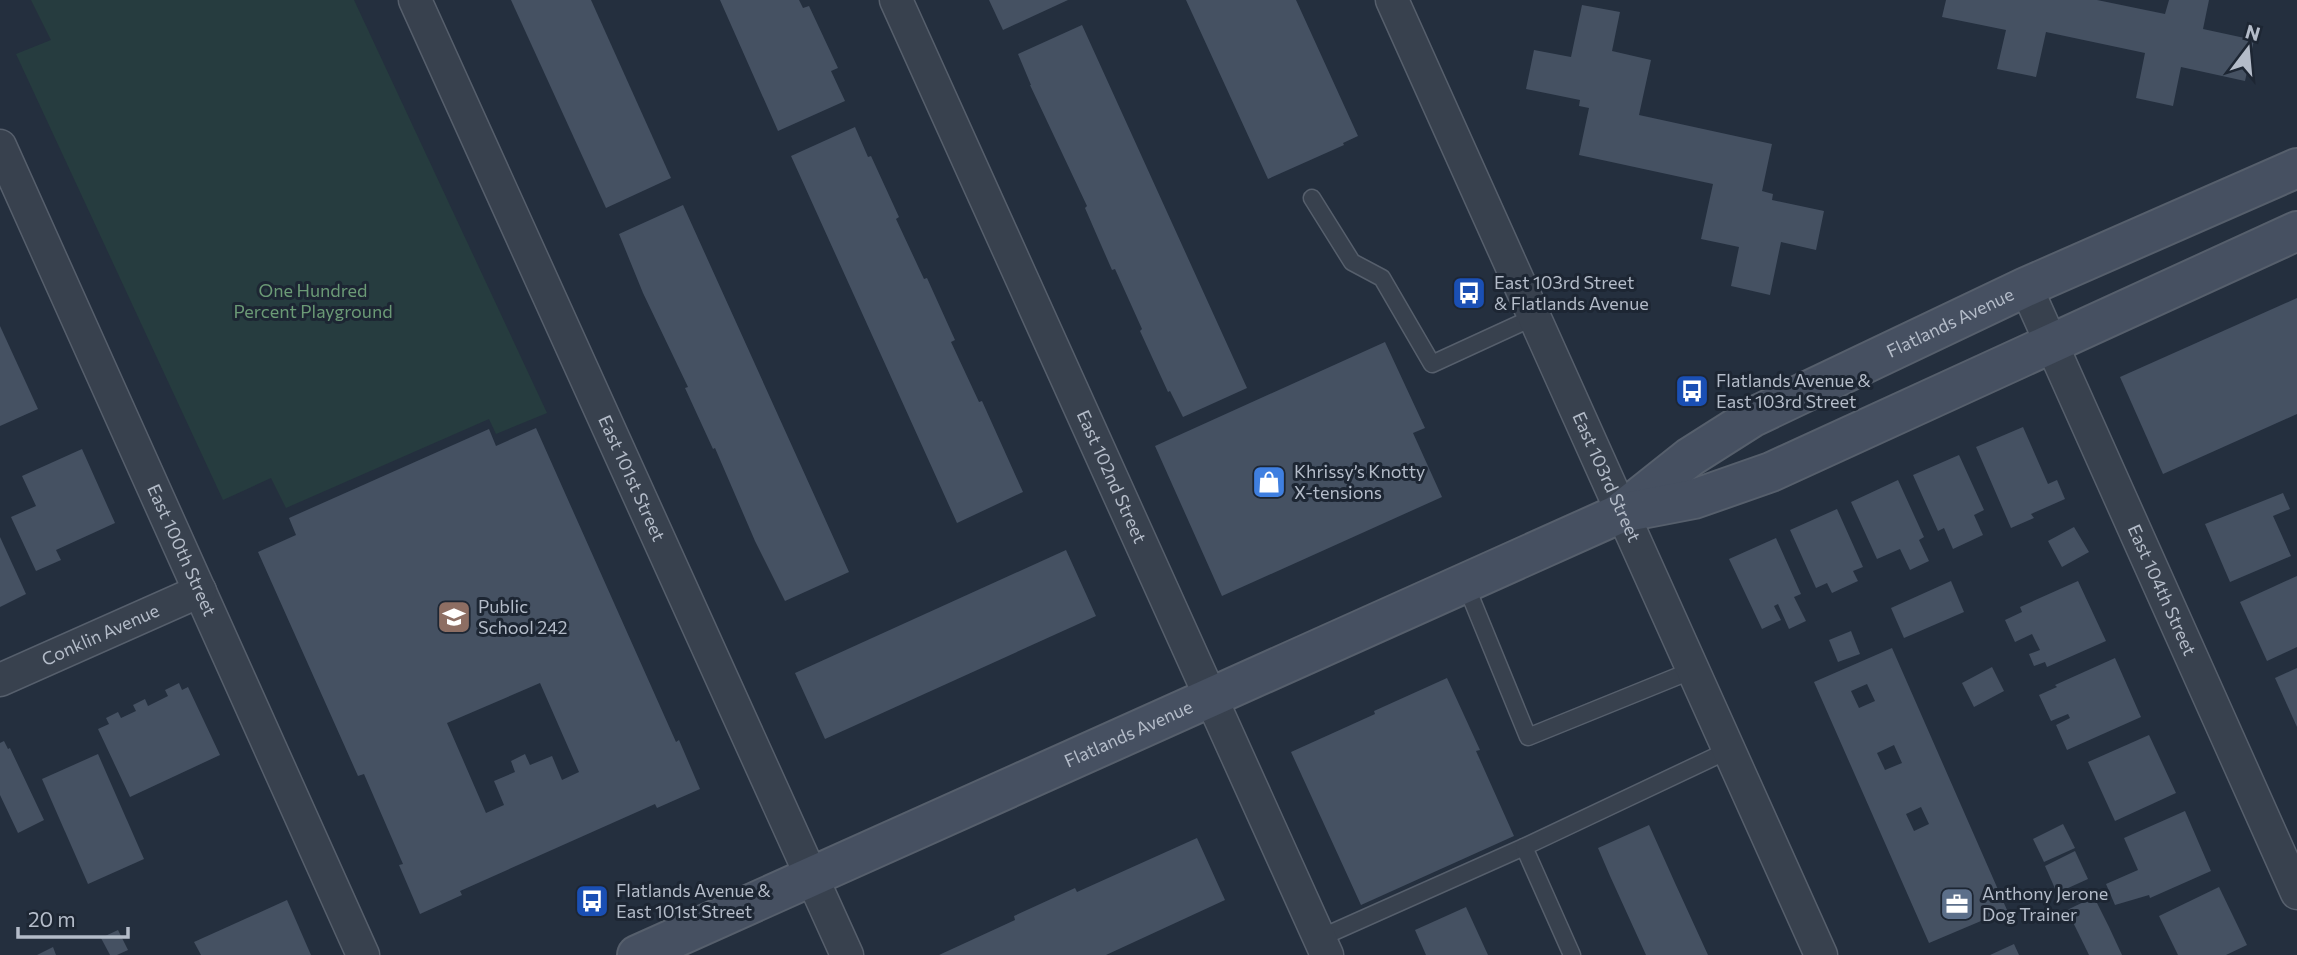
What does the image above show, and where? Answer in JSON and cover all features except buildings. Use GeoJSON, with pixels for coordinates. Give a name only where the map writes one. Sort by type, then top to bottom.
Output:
{"type":"FeatureCollection","features":[{"type":"Feature","properties":{"kind":"main road","name":"Flatlands Avenue"},"geometry":{"type":"LineString","coordinates":[[1621,513],[1670,471],[1753,417],[2026,288],[2297,168]]}},
{"type":"Feature","properties":{"kind":"main road","name":"Flatlands Avenue"},"geometry":{"type":"LineString","coordinates":[[637,955],[1621,513],[1694,499],[1771,472],[2297,231]]}},
{"type":"Feature","properties":{"kind":"street","name":"East 101st Street"},"geometry":{"type":"LineString","coordinates":[[415,0],[847,955]]}},
{"type":"Feature","properties":{"kind":"street","name":"East 102nd Street"},"geometry":{"type":"LineString","coordinates":[[896,0],[1324,947]]}},
{"type":"Feature","properties":{"kind":"street","name":"East 103rd Street"},"geometry":{"type":"LineString","coordinates":[[1392,0],[1821,955]]}},
{"type":"Feature","properties":{"kind":"street","name":"East 100th Street"},"geometry":{"type":"LineString","coordinates":[[0,146],[363,955]]}},
{"type":"Feature","properties":{"kind":"street","name":"East 104th Street"},"geometry":{"type":"LineString","coordinates":[[2026,288],[2297,893]]}},
{"type":"Feature","properties":{"kind":"street","name":"Conklin Avenue"},"geometry":{"type":"LineString","coordinates":[[0,680],[200,591]]}},
{"type":"Feature","properties":{"kind":"lane"},"geometry":{"type":"LineString","coordinates":[[1312,198],[1352,262],[1382,278],[1432,364],[1534,317]]}},
{"type":"Feature","properties":{"kind":"lane"},"geometry":{"type":"LineString","coordinates":[[1465,583],[1528,737],[1693,670]]}},
{"type":"Feature","properties":{"kind":"lane"},"geometry":{"type":"LineString","coordinates":[[1324,947],[1524,847],[1729,750]]}},
{"type":"Feature","properties":{"kind":"lane"},"geometry":{"type":"LineString","coordinates":[[1524,847],[1572,955]]}},
{"type":"Feature","properties":{"kind":"green space","name":"One Hundred Percent Playground"},"geometry":{"type":"Polygon","coordinates":[[[31,0],[354,0],[547,413],[496,434],[489,419],[286,508],[271,478],[223,500],[16,54],[51,40],[31,0]]]}},
{"type":"Feature","properties":{"kind":"place","name":"East 103rd Street & Flatlands Avenue"},"geometry":{"type":"Point","coordinates":[1469,293]}},
{"type":"Feature","properties":{"kind":"place","name":"Flatlands Avenue & East 103rd Street"},"geometry":{"type":"Point","coordinates":[1692,391]}},
{"type":"Feature","properties":{"kind":"place","name":"Khrissy’s Knotty X-tensions"},"geometry":{"type":"Point","coordinates":[1269,482]}},
{"type":"Feature","properties":{"kind":"place","name":"Public School 242"},"geometry":{"type":"Point","coordinates":[454,617]}},
{"type":"Feature","properties":{"kind":"place","name":"Flatlands Avenue & East 101st Street"},"geometry":{"type":"Point","coordinates":[592,901]}},
{"type":"Feature","properties":{"kind":"place","name":"Anthony Jerone Dog Trainer"},"geometry":{"type":"Point","coordinates":[1957,904]}}]}
